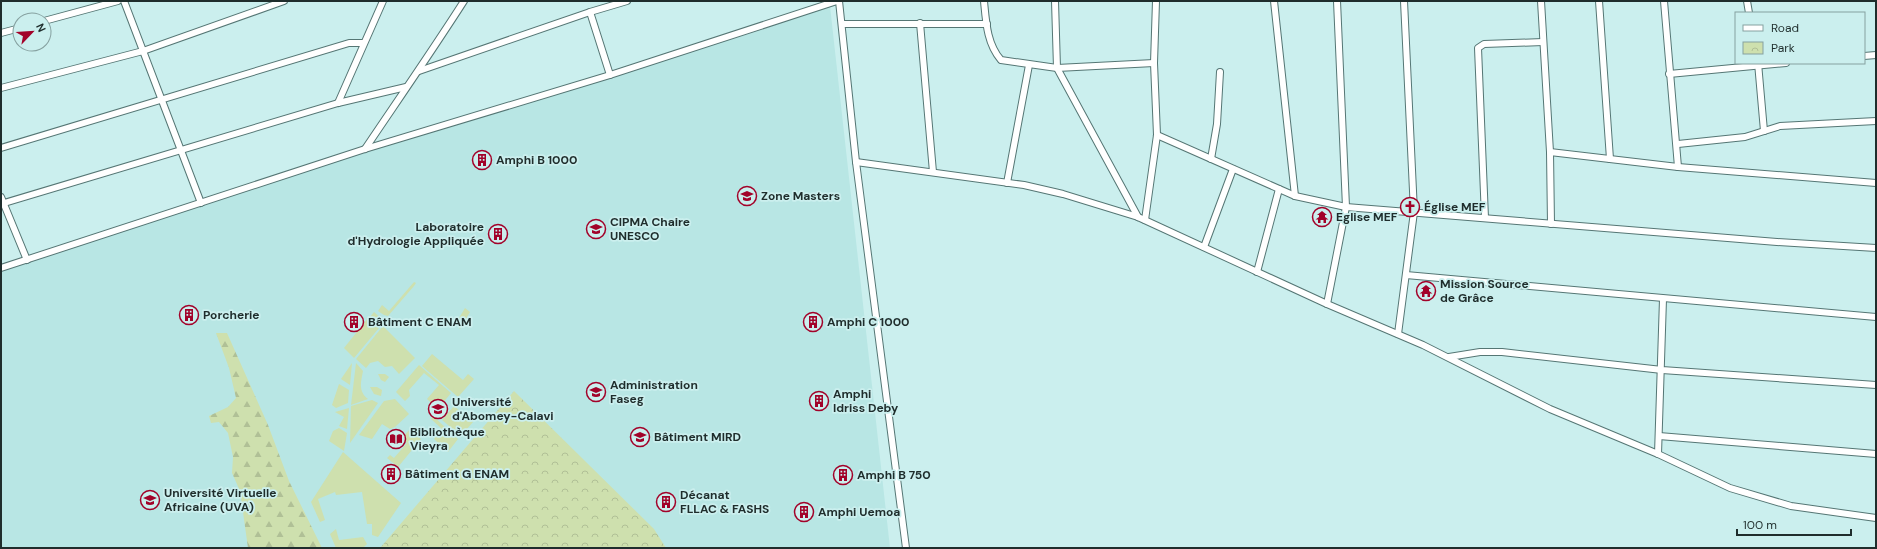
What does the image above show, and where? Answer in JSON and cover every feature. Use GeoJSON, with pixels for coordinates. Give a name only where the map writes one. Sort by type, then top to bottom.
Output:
{"type":"FeatureCollection","features":[{"type":"Feature","properties":{"kind":"street"},"geometry":{"type":"LineString","coordinates":[[52,19],[118,1]]}},
{"type":"Feature","properties":{"kind":"street"},"geometry":{"type":"LineString","coordinates":[[124,1],[201,203]]}},
{"type":"Feature","properties":{"kind":"street"},"geometry":{"type":"LineString","coordinates":[[1,88],[143,51],[284,1]]}},
{"type":"Feature","properties":{"kind":"street"},"geometry":{"type":"LineString","coordinates":[[338,103],[363,43],[383,1]]}},
{"type":"Feature","properties":{"kind":"street"},"geometry":{"type":"LineString","coordinates":[[365,150],[406,87],[419,71],[464,1]]}},
{"type":"Feature","properties":{"kind":"street"},"geometry":{"type":"LineString","coordinates":[[419,71],[590,12],[610,3],[628,1]]}},
{"type":"Feature","properties":{"kind":"street"},"geometry":{"type":"LineString","coordinates":[[1,268],[365,150],[610,75],[838,1],[842,24],[856,162],[906,548]]}},
{"type":"Feature","properties":{"kind":"street"},"geometry":{"type":"LineString","coordinates":[[984,1],[987,24],[994,52],[1001,60],[1057,68],[1154,63]]}},
{"type":"Feature","properties":{"kind":"street"},"geometry":{"type":"LineString","coordinates":[[1055,1],[1057,68],[1138,217]]}},
{"type":"Feature","properties":{"kind":"street"},"geometry":{"type":"LineString","coordinates":[[1145,220],[1157,135],[1154,63],[1156,1]]}},
{"type":"Feature","properties":{"kind":"street"},"geometry":{"type":"LineString","coordinates":[[1274,1],[1295,196]]}},
{"type":"Feature","properties":{"kind":"street"},"geometry":{"type":"LineString","coordinates":[[1327,304],[1346,207],[1337,1]]}},
{"type":"Feature","properties":{"kind":"street"},"geometry":{"type":"LineString","coordinates":[[1398,334],[1414,212],[1404,1]]}},
{"type":"Feature","properties":{"kind":"street"},"geometry":{"type":"LineString","coordinates":[[1541,1],[1550,152],[1551,224]]}},
{"type":"Feature","properties":{"kind":"street"},"geometry":{"type":"LineString","coordinates":[[1599,1],[1610,159]]}},
{"type":"Feature","properties":{"kind":"street"},"geometry":{"type":"LineString","coordinates":[[1664,1],[1669,74],[1678,144],[1678,167]]}},
{"type":"Feature","properties":{"kind":"street"},"geometry":{"type":"LineString","coordinates":[[1747,1],[1749,12]]}},
{"type":"Feature","properties":{"kind":"street"},"geometry":{"type":"LineString","coordinates":[[590,12],[610,75]]}},
{"type":"Feature","properties":{"kind":"street"},"geometry":{"type":"LineString","coordinates":[[920,23],[933,172]]}},
{"type":"Feature","properties":{"kind":"street"},"geometry":{"type":"LineString","coordinates":[[842,24],[987,24]]}},
{"type":"Feature","properties":{"kind":"street"},"geometry":{"type":"LineString","coordinates":[[1,33],[12,30]]}},
{"type":"Feature","properties":{"kind":"street"},"geometry":{"type":"LineString","coordinates":[[1485,218],[1478,48],[1484,44],[1543,42]]}},
{"type":"Feature","properties":{"kind":"street"},"geometry":{"type":"LineString","coordinates":[[1,148],[349,43],[363,43]]}},
{"type":"Feature","properties":{"kind":"street"},"geometry":{"type":"LineString","coordinates":[[1865,56],[1876,55]]}},
{"type":"Feature","properties":{"kind":"street"},"geometry":{"type":"LineString","coordinates":[[1669,74],[1758,64],[1764,131]]}},
{"type":"Feature","properties":{"kind":"street"},"geometry":{"type":"LineString","coordinates":[[1007,183],[1029,65]]}},
{"type":"Feature","properties":{"kind":"street"},"geometry":{"type":"LineString","coordinates":[[1211,159],[1217,124],[1220,72]]}},
{"type":"Feature","properties":{"kind":"street"},"geometry":{"type":"LineString","coordinates":[[27,260],[2,201],[182,151],[338,103],[406,87]]}},
{"type":"Feature","properties":{"kind":"street"},"geometry":{"type":"LineString","coordinates":[[1678,144],[1745,137],[1780,126],[1876,121]]}},
{"type":"Feature","properties":{"kind":"street"},"geometry":{"type":"LineString","coordinates":[[1157,135],[1295,196],[1346,207],[1876,248]]}},
{"type":"Feature","properties":{"kind":"street"},"geometry":{"type":"LineString","coordinates":[[1550,152],[1678,167],[1876,183]]}},
{"type":"Feature","properties":{"kind":"street"},"geometry":{"type":"LineString","coordinates":[[856,162],[1007,183],[1056,192],[1138,217],[1327,304],[1449,357],[1550,409],[1658,454],[1730,488],[1759,497],[1820,511],[1876,517]]}},
{"type":"Feature","properties":{"kind":"street"},"geometry":{"type":"LineString","coordinates":[[1204,247],[1233,169]]}},
{"type":"Feature","properties":{"kind":"street"},"geometry":{"type":"LineString","coordinates":[[1257,272],[1279,189]]}},
{"type":"Feature","properties":{"kind":"street"},"geometry":{"type":"LineString","coordinates":[[1406,275],[1876,317]]}},
{"type":"Feature","properties":{"kind":"street"},"geometry":{"type":"LineString","coordinates":[[1658,454],[1662,370],[1663,299]]}},
{"type":"Feature","properties":{"kind":"street"},"geometry":{"type":"LineString","coordinates":[[1449,357],[1480,352],[1502,352],[1662,370],[1876,385]]}},
{"type":"Feature","properties":{"kind":"street"},"geometry":{"type":"LineString","coordinates":[[1659,436],[1876,454]]}},
{"type":"Feature","properties":{"kind":"shaded area","name":"Université d'Abomey-Calavi"},"geometry":{"type":"Polygon","coordinates":[[[830,6],[890,548],[1,548],[1,271],[379,147],[752,33],[830,6]]]}},
{"type":"Feature","properties":{"kind":"green space"},"geometry":{"type":"Polygon","coordinates":[[[414,282],[416,283],[414,286],[388,316],[378,311],[382,305],[389,311],[414,282]]]}},
{"type":"Feature","properties":{"kind":"green space"},"geometry":{"type":"Polygon","coordinates":[[[465,308],[470,312],[460,329],[456,323],[465,308]]]}},
{"type":"Feature","properties":{"kind":"green space"},"geometry":{"type":"Polygon","coordinates":[[[374,312],[384,321],[380,326],[370,317],[374,312]]]}},
{"type":"Feature","properties":{"kind":"green space"},"geometry":{"type":"Polygon","coordinates":[[[368,318],[379,328],[354,358],[344,348],[368,318]]]}},
{"type":"Feature","properties":{"kind":"green space"},"geometry":{"type":"Polygon","coordinates":[[[383,326],[415,358],[399,374],[392,366],[385,367],[378,361],[370,363],[366,368],[356,359],[383,326]]]}},
{"type":"Feature","properties":{"kind":"green space"},"geometry":{"type":"Polygon","coordinates":[[[216,333],[227,333],[268,425],[289,481],[322,548],[248,548],[240,491],[232,473],[233,457],[228,433],[219,422],[211,423],[209,416],[228,407],[236,398],[229,368],[216,333]]]}},
{"type":"Feature","properties":{"kind":"green space"},"geometry":{"type":"Polygon","coordinates":[[[432,354],[463,380],[468,374],[474,379],[458,397],[422,366],[432,354]]]}},
{"type":"Feature","properties":{"kind":"green space"},"geometry":{"type":"Polygon","coordinates":[[[352,363],[350,385],[341,379],[352,363]]]}},
{"type":"Feature","properties":{"kind":"green space"},"geometry":{"type":"Polygon","coordinates":[[[356,363],[363,371],[361,390],[368,399],[351,405],[356,363]]]}},
{"type":"Feature","properties":{"kind":"green space"},"geometry":{"type":"Polygon","coordinates":[[[419,365],[451,393],[438,409],[427,399],[439,385],[424,373],[409,390],[410,396],[405,401],[396,392],[419,365]]]}},
{"type":"Feature","properties":{"kind":"green space"},"geometry":{"type":"Polygon","coordinates":[[[378,374],[385,374],[389,377],[385,382],[381,380],[378,374]]]}},
{"type":"Feature","properties":{"kind":"green space"},"geometry":{"type":"Polygon","coordinates":[[[339,384],[349,390],[348,403],[336,408],[332,405],[339,384]]]}},
{"type":"Feature","properties":{"kind":"green space"},"geometry":{"type":"Polygon","coordinates":[[[370,387],[377,387],[382,390],[381,396],[374,394],[370,387]]]}},
{"type":"Feature","properties":{"kind":"green space"},"geometry":{"type":"Polygon","coordinates":[[[514,391],[654,529],[666,548],[380,548],[514,391]]]}},
{"type":"Feature","properties":{"kind":"green space"},"geometry":{"type":"Polygon","coordinates":[[[395,399],[409,414],[395,427],[390,429],[382,424],[372,439],[359,435],[384,401],[395,399]]]}},
{"type":"Feature","properties":{"kind":"green space"},"geometry":{"type":"Polygon","coordinates":[[[372,400],[378,403],[350,443],[351,406],[372,400]]]}},
{"type":"Feature","properties":{"kind":"green space"},"geometry":{"type":"Polygon","coordinates":[[[454,406],[473,422],[461,436],[442,420],[454,406]]]}},
{"type":"Feature","properties":{"kind":"green space"},"geometry":{"type":"Polygon","coordinates":[[[349,408],[347,429],[339,426],[344,417],[335,412],[349,408]]]}},
{"type":"Feature","properties":{"kind":"green space"},"geometry":{"type":"Polygon","coordinates":[[[433,416],[458,439],[448,452],[434,439],[441,428],[431,419],[433,416]]]}},
{"type":"Feature","properties":{"kind":"green space"},"geometry":{"type":"Polygon","coordinates":[[[339,428],[347,433],[344,451],[329,441],[333,431],[339,428]]]}},
{"type":"Feature","properties":{"kind":"green space"},"geometry":{"type":"Polygon","coordinates":[[[410,429],[421,439],[398,467],[387,458],[390,455],[394,458],[407,443],[402,438],[410,429]]]}},
{"type":"Feature","properties":{"kind":"green space"},"geometry":{"type":"Polygon","coordinates":[[[343,452],[401,503],[378,537],[372,535],[372,524],[367,524],[362,492],[336,495],[335,492],[318,499],[325,520],[320,522],[311,502],[343,452]]]}},
{"type":"Feature","properties":{"kind":"green space"},"geometry":{"type":"Polygon","coordinates":[[[336,529],[339,540],[363,537],[367,544],[363,548],[336,548],[330,534],[336,529]]]}},
{"type":"Feature","properties":{"kind":"place","name":"Amphi B 1000"},"geometry":{"type":"Point","coordinates":[482,160]}},
{"type":"Feature","properties":{"kind":"place","name":"Zone Masters"},"geometry":{"type":"Point","coordinates":[747,196]}},
{"type":"Feature","properties":{"kind":"place","name":"Église MEF"},"geometry":{"type":"Point","coordinates":[1410,207]}},
{"type":"Feature","properties":{"kind":"place","name":"Eglise MEF"},"geometry":{"type":"Point","coordinates":[1322,217]}},
{"type":"Feature","properties":{"kind":"place","name":"CIPMA Chaire UNESCO"},"geometry":{"type":"Point","coordinates":[596,229]}},
{"type":"Feature","properties":{"kind":"place","name":"Laboratoire d'Hydrologie Appliquée"},"geometry":{"type":"Point","coordinates":[498,234]}},
{"type":"Feature","properties":{"kind":"place","name":"Mission Source de Grâce"},"geometry":{"type":"Point","coordinates":[1426,291]}},
{"type":"Feature","properties":{"kind":"place","name":"Porcherie"},"geometry":{"type":"Point","coordinates":[189,315]}},
{"type":"Feature","properties":{"kind":"place","name":"Bâtiment C ENAM"},"geometry":{"type":"Point","coordinates":[354,322]}},
{"type":"Feature","properties":{"kind":"place","name":"Amphi C 1000"},"geometry":{"type":"Point","coordinates":[813,322]}},
{"type":"Feature","properties":{"kind":"place","name":"Administration Faseg"},"geometry":{"type":"Point","coordinates":[596,392]}},
{"type":"Feature","properties":{"kind":"place","name":"Amphi Idriss Deby"},"geometry":{"type":"Point","coordinates":[819,401]}},
{"type":"Feature","properties":{"kind":"place","name":"Université d'Abomey-Calavi"},"geometry":{"type":"Point","coordinates":[438,409]}},
{"type":"Feature","properties":{"kind":"place","name":"Bâtiment MIRD"},"geometry":{"type":"Point","coordinates":[640,437]}},
{"type":"Feature","properties":{"kind":"place","name":"Bibliothèque Vieyra"},"geometry":{"type":"Point","coordinates":[396,439]}},
{"type":"Feature","properties":{"kind":"place","name":"Bâtiment G ENAM"},"geometry":{"type":"Point","coordinates":[391,474]}},
{"type":"Feature","properties":{"kind":"place","name":"Amphi B 750"},"geometry":{"type":"Point","coordinates":[843,475]}},
{"type":"Feature","properties":{"kind":"place","name":"Université Virtuelle Africaine (UVA)"},"geometry":{"type":"Point","coordinates":[150,500]}},
{"type":"Feature","properties":{"kind":"place","name":"Décanat FLLAC & FASHS"},"geometry":{"type":"Point","coordinates":[666,502]}},
{"type":"Feature","properties":{"kind":"place","name":"Amphi Uemoa"},"geometry":{"type":"Point","coordinates":[804,512]}}]}
